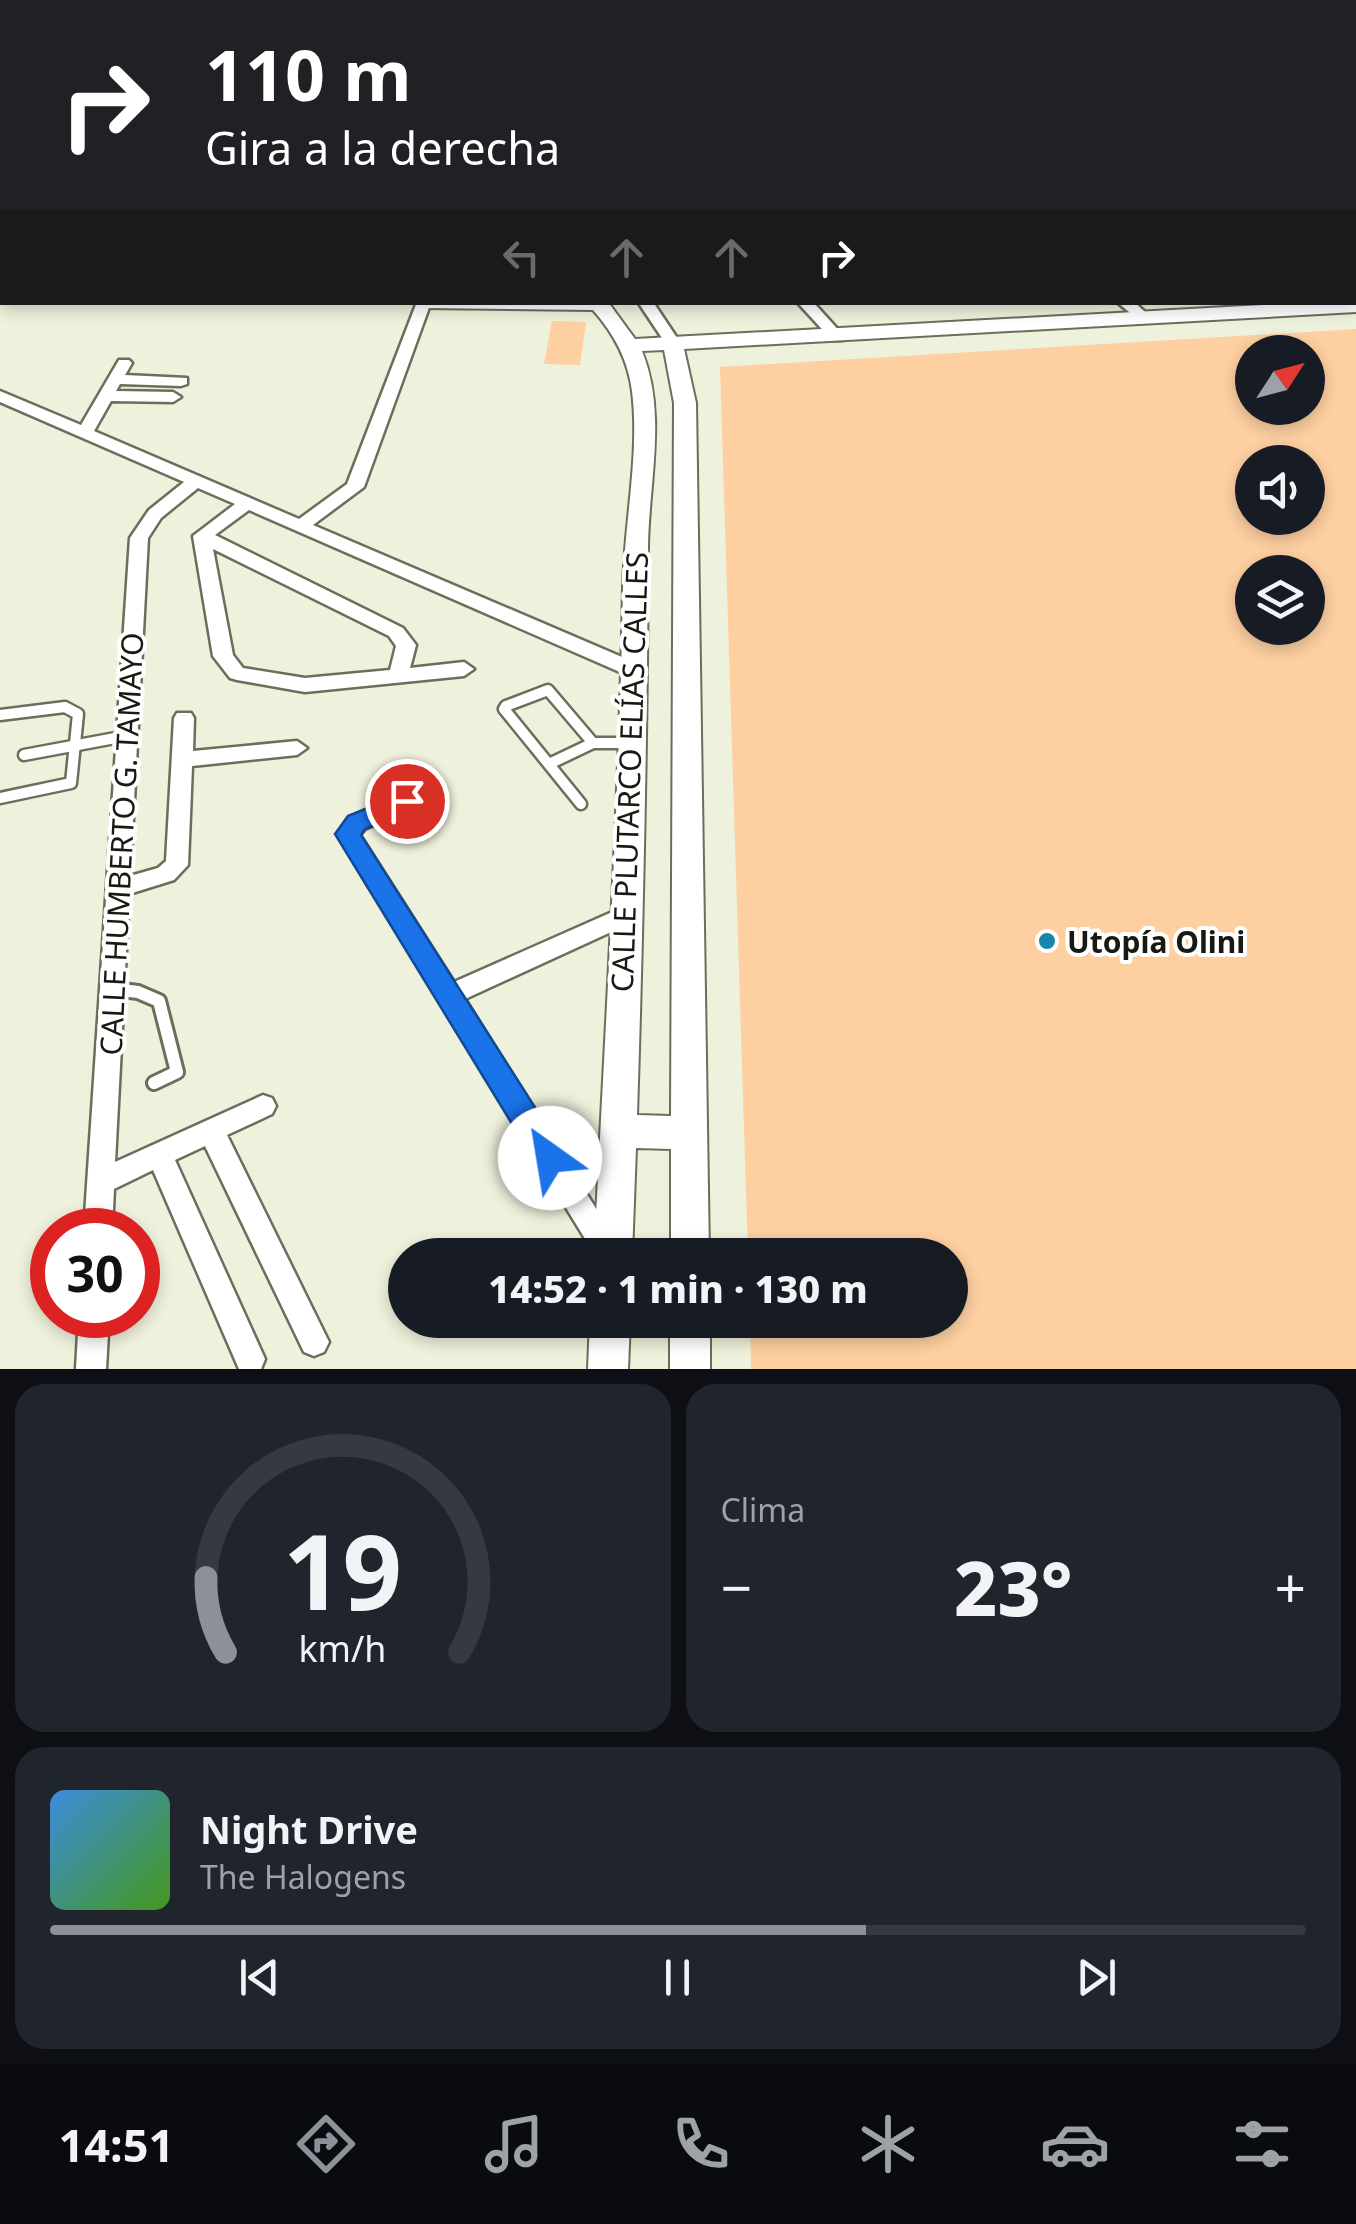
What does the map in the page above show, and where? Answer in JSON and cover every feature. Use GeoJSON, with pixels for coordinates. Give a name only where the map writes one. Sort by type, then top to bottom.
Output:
{"type":"FeatureCollection","features":[{"type":"Feature","properties":{"kind":"street"},"geometry":{"type":"LineString","coordinates":[[299,527],[355,487],[423,305]]}},
{"type":"Feature","properties":{"kind":"street","name":"CALLE PLUTARCO ELÍAS CALLES"},"geometry":{"type":"LineString","coordinates":[[599,305],[634,352],[644,406],[636,523],[636,671],[613,1238]]}},
{"type":"Feature","properties":{"kind":"street","name":"CALLE PLUTARCO ELÍAS CALLES"},"geometry":{"type":"LineString","coordinates":[[647,305],[674,351],[685,403],[690,1238]]}},
{"type":"Feature","properties":{"kind":"street"},"geometry":{"type":"LineString","coordinates":[[807,305],[837,337]]}},
{"type":"Feature","properties":{"kind":"street"},"geometry":{"type":"LineString","coordinates":[[1128,305],[1146,319]]}},
{"type":"Feature","properties":{"kind":"street"},"geometry":{"type":"LineString","coordinates":[[674,351],[1269,307],[1344,309]]}},
{"type":"Feature","properties":{"kind":"street"},"geometry":{"type":"LineString","coordinates":[[634,352],[1344,309]]}},
{"type":"Feature","properties":{"kind":"street"},"geometry":{"type":"LineString","coordinates":[[84,434],[124,363]]}},
{"type":"Feature","properties":{"kind":"street"},"geometry":{"type":"LineString","coordinates":[[115,379],[181,380]]}},
{"type":"Feature","properties":{"kind":"street"},"geometry":{"type":"LineString","coordinates":[[0,396],[636,671]]}},
{"type":"Feature","properties":{"kind":"street"},"geometry":{"type":"LineString","coordinates":[[106,396],[174,397]]}},
{"type":"Feature","properties":{"kind":"street","name":"CALLE HUMBERTO G. TAMAYO"},"geometry":{"type":"LineString","coordinates":[[99,1208],[139,538],[155,514],[195,482]]}},
{"type":"Feature","properties":{"kind":"street"},"geometry":{"type":"LineString","coordinates":[[202,536],[245,505]]}},
{"type":"Feature","properties":{"kind":"street"},"geometry":{"type":"LineString","coordinates":[[202,536],[223,656],[230,669],[244,676],[305,685],[399,672],[464,669]]}},
{"type":"Feature","properties":{"kind":"street"},"geometry":{"type":"LineString","coordinates":[[202,536],[396,632],[406,645],[399,672]]}},
{"type":"Feature","properties":{"kind":"street"},"geometry":{"type":"LineString","coordinates":[[119,888],[166,874],[177,865],[184,718]]}},
{"type":"Feature","properties":{"kind":"street"},"geometry":{"type":"LineString","coordinates":[[182,760],[297,748]]}},
{"type":"Feature","properties":{"kind":"street"},"geometry":{"type":"LineString","coordinates":[[407,801],[356,822],[348,834],[601,1238]]}},
{"type":"Feature","properties":{"kind":"street"},"geometry":{"type":"LineString","coordinates":[[448,996],[627,915]]}},
{"type":"Feature","properties":{"kind":"street"},"geometry":{"type":"LineString","coordinates":[[100,1182],[263,1106]]}},
{"type":"Feature","properties":{"kind":"street"},"geometry":{"type":"LineString","coordinates":[[212,1131],[314,1342]]}},
{"type":"Feature","properties":{"kind":"street"},"geometry":{"type":"LineString","coordinates":[[618,1132],[690,1133]]}},
{"type":"Feature","properties":{"kind":"street"},"geometry":{"type":"LineString","coordinates":[[160,1154],[250,1358]]}},
{"type":"Feature","properties":{"kind":"street"},"geometry":{"type":"LineString","coordinates":[[91,1369],[93,1338]]}},
{"type":"Feature","properties":{"kind":"street"},"geometry":{"type":"LineString","coordinates":[[608,1369],[609,1338]]}},
{"type":"Feature","properties":{"kind":"street"},"geometry":{"type":"LineString","coordinates":[[690,1338],[690,1369]]}},
{"type":"Feature","properties":{"kind":"lane"},"geometry":{"type":"LineString","coordinates":[[581,804],[504,709],[548,690],[593,743]]}},
{"type":"Feature","properties":{"kind":"lane"},"geometry":{"type":"LineString","coordinates":[[0,715],[72,707],[78,714],[71,783],[0,798]]}},
{"type":"Feature","properties":{"kind":"lane"},"geometry":{"type":"LineString","coordinates":[[24,755],[126,736]]}},
{"type":"Feature","properties":{"kind":"lane"},"geometry":{"type":"LineString","coordinates":[[551,763],[593,743],[633,742]]}},
{"type":"Feature","properties":{"kind":"lane"},"geometry":{"type":"LineString","coordinates":[[113,989],[138,992],[159,1001],[177,1072],[154,1084]]}},
{"type":"Feature","properties":{"kind":"shaded area"},"geometry":{"type":"Polygon","coordinates":[[[552,321],[586,322],[580,365],[544,364],[552,321]]]}},
{"type":"Feature","properties":{"kind":"shaded area","name":"Utopía Olini"},"geometry":{"type":"Polygon","coordinates":[[[1356,329],[1356,1369],[751,1369],[750,1338],[968,1338],[968,1238],[747,1238],[720,367],[1235,336],[1235,425],[1325,425],[1325,335],[1256,335],[1356,329]]]}},
{"type":"Feature","properties":{"kind":"place","name":"Utopía Olini"},"geometry":{"type":"Point","coordinates":[1047,941]}},
{"type":"Feature","properties":{"kind":"route"},"geometry":{"type":"LineString","coordinates":[[407,801],[356,822],[348,834],[550,1158]]}}]}
